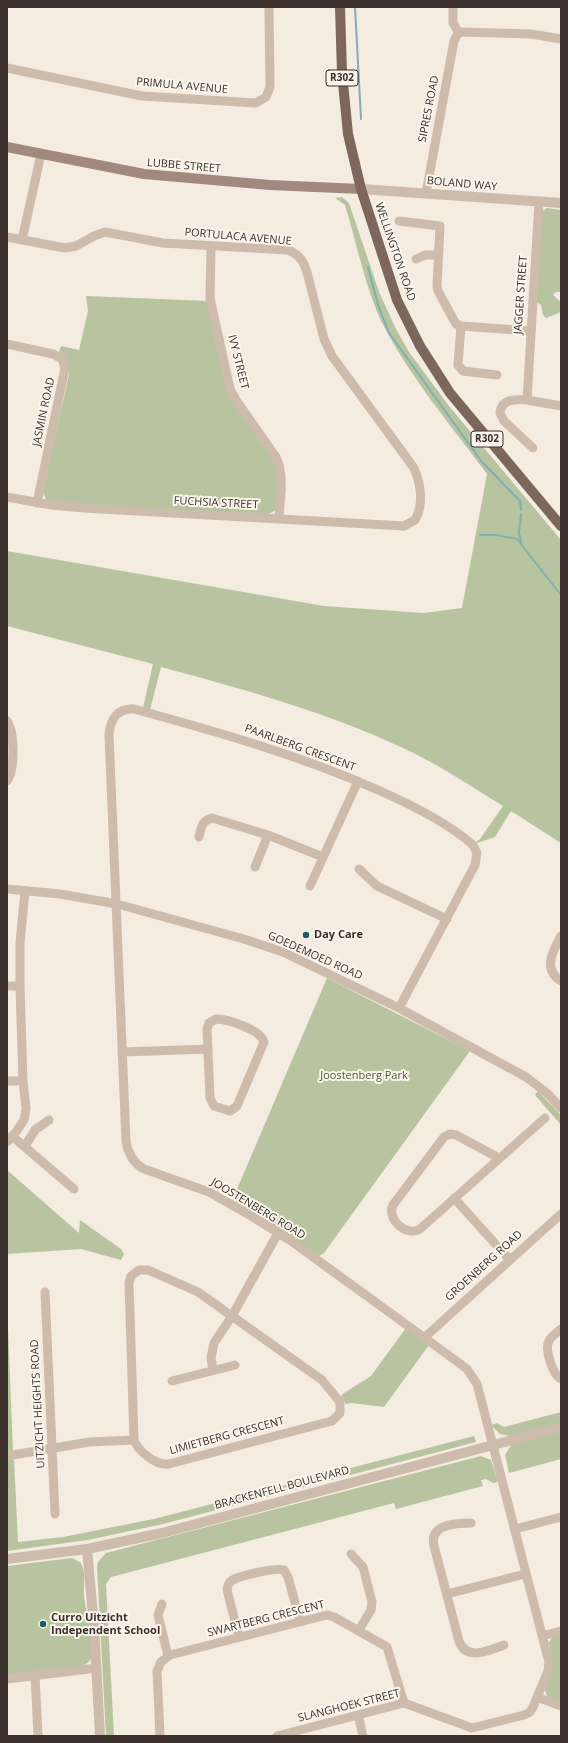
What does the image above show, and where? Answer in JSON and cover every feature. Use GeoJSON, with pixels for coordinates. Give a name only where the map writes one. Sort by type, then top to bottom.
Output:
{"type":"FeatureCollection","features":[{"type":"Feature","properties":{"kind":"main road","name":"WELLINGTON ROAD"},"geometry":{"type":"LineString","coordinates":[[340,7],[342,73],[348,134],[361,189],[388,277],[397,300],[420,346],[463,411],[561,526]]}},
{"type":"Feature","properties":{"kind":"main road","name":"LUBBE STREET"},"geometry":{"type":"LineString","coordinates":[[7,147],[116,170],[157,176],[361,189]]}},
{"type":"Feature","properties":{"kind":"street","name":"PRIMULA AVENUE"},"geometry":{"type":"LineString","coordinates":[[7,68],[148,97],[256,103],[266,97],[270,87],[269,7]]}},
{"type":"Feature","properties":{"kind":"street"},"geometry":{"type":"LineString","coordinates":[[453,7],[453,23],[460,33],[531,34],[561,38]]}},
{"type":"Feature","properties":{"kind":"street","name":"SIPRES ROAD"},"geometry":{"type":"LineString","coordinates":[[426,193],[454,41],[460,33]]}},
{"type":"Feature","properties":{"kind":"street"},"geometry":{"type":"LineString","coordinates":[[22,240],[41,154]]}},
{"type":"Feature","properties":{"kind":"street","name":"BOLAND WAY"},"geometry":{"type":"LineString","coordinates":[[361,189],[561,203]]}},
{"type":"Feature","properties":{"kind":"street","name":"JAGGER STREET"},"geometry":{"type":"LineString","coordinates":[[527,400],[539,202]]}},
{"type":"Feature","properties":{"kind":"street"},"geometry":{"type":"LineString","coordinates":[[399,221],[440,226],[438,291],[453,322],[460,326],[531,331]]}},
{"type":"Feature","properties":{"kind":"street","name":"PORTULACA AVENUE"},"geometry":{"type":"LineString","coordinates":[[7,237],[59,248],[71,248],[105,232],[163,243],[288,250],[298,255],[302,259],[308,276],[327,347],[414,468],[420,484],[419,514]]}},
{"type":"Feature","properties":{"kind":"street","name":"IVY STREET"},"geometry":{"type":"LineString","coordinates":[[211,246],[210,298],[228,384],[236,400],[280,465],[282,473],[279,518]]}},
{"type":"Feature","properties":{"kind":"street"},"geometry":{"type":"LineString","coordinates":[[416,259],[425,255],[438,255]]}},
{"type":"Feature","properties":{"kind":"street"},"geometry":{"type":"LineString","coordinates":[[460,326],[458,365],[460,369],[464,371],[497,375]]}},
{"type":"Feature","properties":{"kind":"street","name":"JASMIN ROAD"},"geometry":{"type":"LineString","coordinates":[[7,344],[53,354],[62,359],[65,368],[37,503]]}},
{"type":"Feature","properties":{"kind":"street"},"geometry":{"type":"LineString","coordinates":[[533,448],[504,421],[500,413],[502,406],[508,401],[527,400],[561,406]]}},
{"type":"Feature","properties":{"kind":"street","name":"FUCHSIA STREET"},"geometry":{"type":"LineString","coordinates":[[7,497],[37,503],[84,508],[404,526],[415,520],[419,514]]}},
{"type":"Feature","properties":{"kind":"street","name":"PAARLBERG CRESCENT"},"geometry":{"type":"LineString","coordinates":[[117,904],[109,734],[112,719],[122,710],[134,709],[242,739],[281,752],[358,781],[425,813],[475,847],[477,862],[399,1008]]}},
{"type":"Feature","properties":{"kind":"street"},"geometry":{"type":"LineString","coordinates":[[7,721],[12,737],[12,766],[7,781]]}},
{"type":"Feature","properties":{"kind":"street"},"geometry":{"type":"LineString","coordinates":[[310,886],[358,781]]}},
{"type":"Feature","properties":{"kind":"street"},"geometry":{"type":"LineString","coordinates":[[199,837],[202,824],[206,820],[212,818],[268,835],[323,857]]}},
{"type":"Feature","properties":{"kind":"street"},"geometry":{"type":"LineString","coordinates":[[254,867],[268,835]]}},
{"type":"Feature","properties":{"kind":"street"},"geometry":{"type":"LineString","coordinates":[[359,869],[377,886],[447,919]]}},
{"type":"Feature","properties":{"kind":"street","name":"GOEDEMOED ROAD"},"geometry":{"type":"LineString","coordinates":[[7,890],[73,896],[117,904],[270,947],[399,1008],[526,1078],[547,1093],[561,1108]]}},
{"type":"Feature","properties":{"kind":"street"},"geometry":{"type":"LineString","coordinates":[[25,891],[20,943],[20,986],[23,1081],[26,1109],[24,1120],[10,1139],[25,1146],[74,1189]]}},
{"type":"Feature","properties":{"kind":"street","name":"JOOSTENBERG ROAD"},"geometry":{"type":"LineString","coordinates":[[117,904],[122,1052],[126,1142],[128,1153],[135,1163],[144,1169],[209,1192],[278,1233],[425,1337],[472,1374],[477,1384],[506,1495]]}},
{"type":"Feature","properties":{"kind":"street"},"geometry":{"type":"LineString","coordinates":[[561,936],[552,953],[550,963],[552,972],[561,981]]}},
{"type":"Feature","properties":{"kind":"street"},"geometry":{"type":"LineString","coordinates":[[7,986],[20,986]]}},
{"type":"Feature","properties":{"kind":"street"},"geometry":{"type":"LineString","coordinates":[[216,1019],[240,1024],[260,1034],[264,1039],[263,1046],[237,1106],[232,1110],[217,1107],[210,1101],[208,1049],[208,1026],[211,1021],[216,1019]]}},
{"type":"Feature","properties":{"kind":"street"},"geometry":{"type":"LineString","coordinates":[[122,1052],[208,1049]]}},
{"type":"Feature","properties":{"kind":"street"},"geometry":{"type":"LineString","coordinates":[[7,1081],[23,1081]]}},
{"type":"Feature","properties":{"kind":"street"},"geometry":{"type":"LineString","coordinates":[[499,1158],[456,1135],[447,1135],[441,1139],[393,1206],[392,1216],[394,1221],[405,1229],[415,1231],[454,1198],[545,1118]]}},
{"type":"Feature","properties":{"kind":"street"},"geometry":{"type":"LineString","coordinates":[[25,1146],[35,1130],[49,1120]]}},
{"type":"Feature","properties":{"kind":"street"},"geometry":{"type":"LineString","coordinates":[[454,1198],[510,1259]]}},
{"type":"Feature","properties":{"kind":"street","name":"GROENBERG ROAD"},"geometry":{"type":"LineString","coordinates":[[425,1337],[561,1214]]}},
{"type":"Feature","properties":{"kind":"street"},"geometry":{"type":"LineString","coordinates":[[213,1370],[211,1358],[214,1344],[232,1316],[278,1233]]}},
{"type":"Feature","properties":{"kind":"street","name":"LIMIETBERG CRESCENT"},"geometry":{"type":"LineString","coordinates":[[139,1270],[148,1270],[191,1288],[232,1316],[325,1382],[340,1402],[341,1409],[338,1416],[332,1421],[169,1464],[162,1464],[140,1450],[134,1440],[129,1283],[131,1276],[139,1270]]}},
{"type":"Feature","properties":{"kind":"street","name":"UITZICHT HEIGHTS ROAD"},"geometry":{"type":"LineString","coordinates":[[45,1292],[55,1514]]}},
{"type":"Feature","properties":{"kind":"street"},"geometry":{"type":"LineString","coordinates":[[561,1329],[551,1338],[547,1346],[554,1373],[561,1379]]}},
{"type":"Feature","properties":{"kind":"street"},"geometry":{"type":"LineString","coordinates":[[172,1381],[235,1365]]}},
{"type":"Feature","properties":{"kind":"street","name":"BRACKENFELL BOULEVARD"},"geometry":{"type":"LineString","coordinates":[[7,1559],[87,1549],[162,1533],[561,1427]]}},
{"type":"Feature","properties":{"kind":"street"},"geometry":{"type":"LineString","coordinates":[[7,1456],[89,1442],[134,1440]]}},
{"type":"Feature","properties":{"kind":"street","name":"SLANGHOEK STREET"},"geometry":{"type":"LineString","coordinates":[[277,1736],[404,1703],[467,1732],[527,1714],[532,1710],[549,1666],[506,1495]]}},
{"type":"Feature","properties":{"kind":"street"},"geometry":{"type":"LineString","coordinates":[[515,1529],[561,1517]]}},
{"type":"Feature","properties":{"kind":"street"},"geometry":{"type":"LineString","coordinates":[[471,1523],[459,1523],[442,1527],[435,1534],[434,1546],[459,1641],[463,1649],[477,1654],[504,1645]]}},
{"type":"Feature","properties":{"kind":"street"},"geometry":{"type":"LineString","coordinates":[[87,1549],[97,1668],[100,1736]]}},
{"type":"Feature","properties":{"kind":"street"},"geometry":{"type":"LineString","coordinates":[[351,1554],[363,1567],[372,1602],[371,1610],[359,1630]]}},
{"type":"Feature","properties":{"kind":"street"},"geometry":{"type":"LineString","coordinates":[[239,1637],[227,1590],[228,1584],[235,1579],[276,1568],[284,1570],[288,1577],[300,1622]]}},
{"type":"Feature","properties":{"kind":"street"},"geometry":{"type":"LineString","coordinates":[[447,1594],[525,1574]]}},
{"type":"Feature","properties":{"kind":"street"},"geometry":{"type":"LineString","coordinates":[[160,1736],[157,1671],[161,1662],[168,1656],[158,1615],[162,1604]]}},
{"type":"Feature","properties":{"kind":"street","name":"SWARTBERG CRESCENT"},"geometry":{"type":"LineString","coordinates":[[168,1656],[330,1615],[359,1630],[389,1649],[404,1703]]}},
{"type":"Feature","properties":{"kind":"street"},"geometry":{"type":"LineString","coordinates":[[542,1636],[561,1631]]}},
{"type":"Feature","properties":{"kind":"street"},"geometry":{"type":"LineString","coordinates":[[7,1678],[97,1668]]}},
{"type":"Feature","properties":{"kind":"street"},"geometry":{"type":"LineString","coordinates":[[35,1676],[38,1736]]}},
{"type":"Feature","properties":{"kind":"street"},"geometry":{"type":"LineString","coordinates":[[537,1697],[561,1706]]}},
{"type":"Feature","properties":{"kind":"street"},"geometry":{"type":"LineString","coordinates":[[358,1715],[363,1736]]}},
{"type":"Feature","properties":{"kind":"green space"},"geometry":{"type":"Polygon","coordinates":[[[342,197],[349,203],[379,292],[396,329],[409,352],[449,406],[561,540],[561,843],[511,811],[495,837],[477,843],[476,842],[480,839],[503,806],[416,754],[344,723],[284,702],[161,667],[150,710],[143,708],[153,664],[7,626],[7,551],[324,606],[424,613],[462,608],[487,474],[408,368],[386,330],[373,302],[345,205],[335,198],[342,197]]]}},
{"type":"Feature","properties":{"kind":"green space"},"geometry":{"type":"Polygon","coordinates":[[[547,208],[561,210],[561,292],[556,292],[553,295],[561,302],[561,312],[546,318],[543,315],[541,305],[535,301],[541,213],[547,208]]]}},
{"type":"Feature","properties":{"kind":"green space"},"geometry":{"type":"Polygon","coordinates":[[[86,296],[207,301],[226,388],[278,467],[276,510],[267,515],[51,502],[46,500],[43,491],[69,374],[63,355],[59,352],[61,346],[79,350],[88,311],[86,296]]]}},
{"type":"Feature","properties":{"kind":"green space","name":"Joostenberg Park"},"geometry":{"type":"Polygon","coordinates":[[[327,978],[470,1051],[324,1253],[319,1256],[232,1201],[327,978]]]}},
{"type":"Feature","properties":{"kind":"green space"},"geometry":{"type":"Polygon","coordinates":[[[538,1091],[561,1115],[561,1125],[535,1095],[538,1091]]]}},
{"type":"Feature","properties":{"kind":"green space"},"geometry":{"type":"Polygon","coordinates":[[[7,1170],[79,1233],[80,1220],[121,1249],[124,1254],[121,1260],[81,1249],[7,1254],[7,1170]]]}},
{"type":"Feature","properties":{"kind":"green space"},"geometry":{"type":"Polygon","coordinates":[[[7,1302],[13,1451],[7,1452],[7,1302]]]}},
{"type":"Feature","properties":{"kind":"green space"},"geometry":{"type":"Polygon","coordinates":[[[406,1328],[429,1345],[384,1407],[351,1403],[346,1404],[341,1396],[371,1376],[406,1328]]]}},
{"type":"Feature","properties":{"kind":"green space"},"geometry":{"type":"Polygon","coordinates":[[[561,1412],[561,1423],[510,1436],[500,1434],[491,1425],[497,1423],[504,1427],[561,1412]]]}},
{"type":"Feature","properties":{"kind":"green space"},"geometry":{"type":"Polygon","coordinates":[[[561,1431],[561,1459],[509,1473],[505,1455],[511,1445],[561,1431]]]}},
{"type":"Feature","properties":{"kind":"green space"},"geometry":{"type":"Polygon","coordinates":[[[474,1436],[476,1442],[163,1524],[88,1540],[7,1551],[7,1460],[14,1459],[18,1542],[63,1537],[154,1519],[474,1436]]]}},
{"type":"Feature","properties":{"kind":"green space"},"geometry":{"type":"Polygon","coordinates":[[[481,1456],[491,1460],[498,1482],[493,1483],[486,1479],[481,1480],[483,1486],[396,1509],[394,1503],[111,1577],[106,1584],[114,1736],[106,1736],[97,1567],[98,1562],[106,1553],[481,1456]]]}},
{"type":"Feature","properties":{"kind":"green space","name":"Curro Uitzicht Independent School"},"geometry":{"type":"Polygon","coordinates":[[[72,1558],[80,1562],[83,1570],[84,1596],[93,1648],[91,1659],[82,1666],[7,1675],[7,1566],[72,1558]]]}},
{"type":"Feature","properties":{"kind":"green space"},"geometry":{"type":"Polygon","coordinates":[[[561,1634],[561,1702],[547,1696],[545,1690],[553,1664],[549,1642],[553,1637],[561,1634]]]}},
{"type":"Feature","properties":{"kind":"waterway"},"geometry":{"type":"LineString","coordinates":[[355,7],[361,119]]}},
{"type":"Feature","properties":{"kind":"waterway"},"geometry":{"type":"LineString","coordinates":[[368,267],[378,305],[389,333],[482,462],[520,501],[521,510]]}},
{"type":"Feature","properties":{"kind":"waterway"},"geometry":{"type":"LineString","coordinates":[[521,514],[519,532],[521,542]]}},
{"type":"Feature","properties":{"kind":"waterway"},"geometry":{"type":"LineString","coordinates":[[480,535],[496,535],[517,539],[561,595]]}},
{"type":"Feature","properties":{"kind":"place","name":"Day Care"},"geometry":{"type":"Point","coordinates":[306,935]}},
{"type":"Feature","properties":{"kind":"place","name":"Curro Uitzicht Independent School"},"geometry":{"type":"Point","coordinates":[43,1624]}}]}
